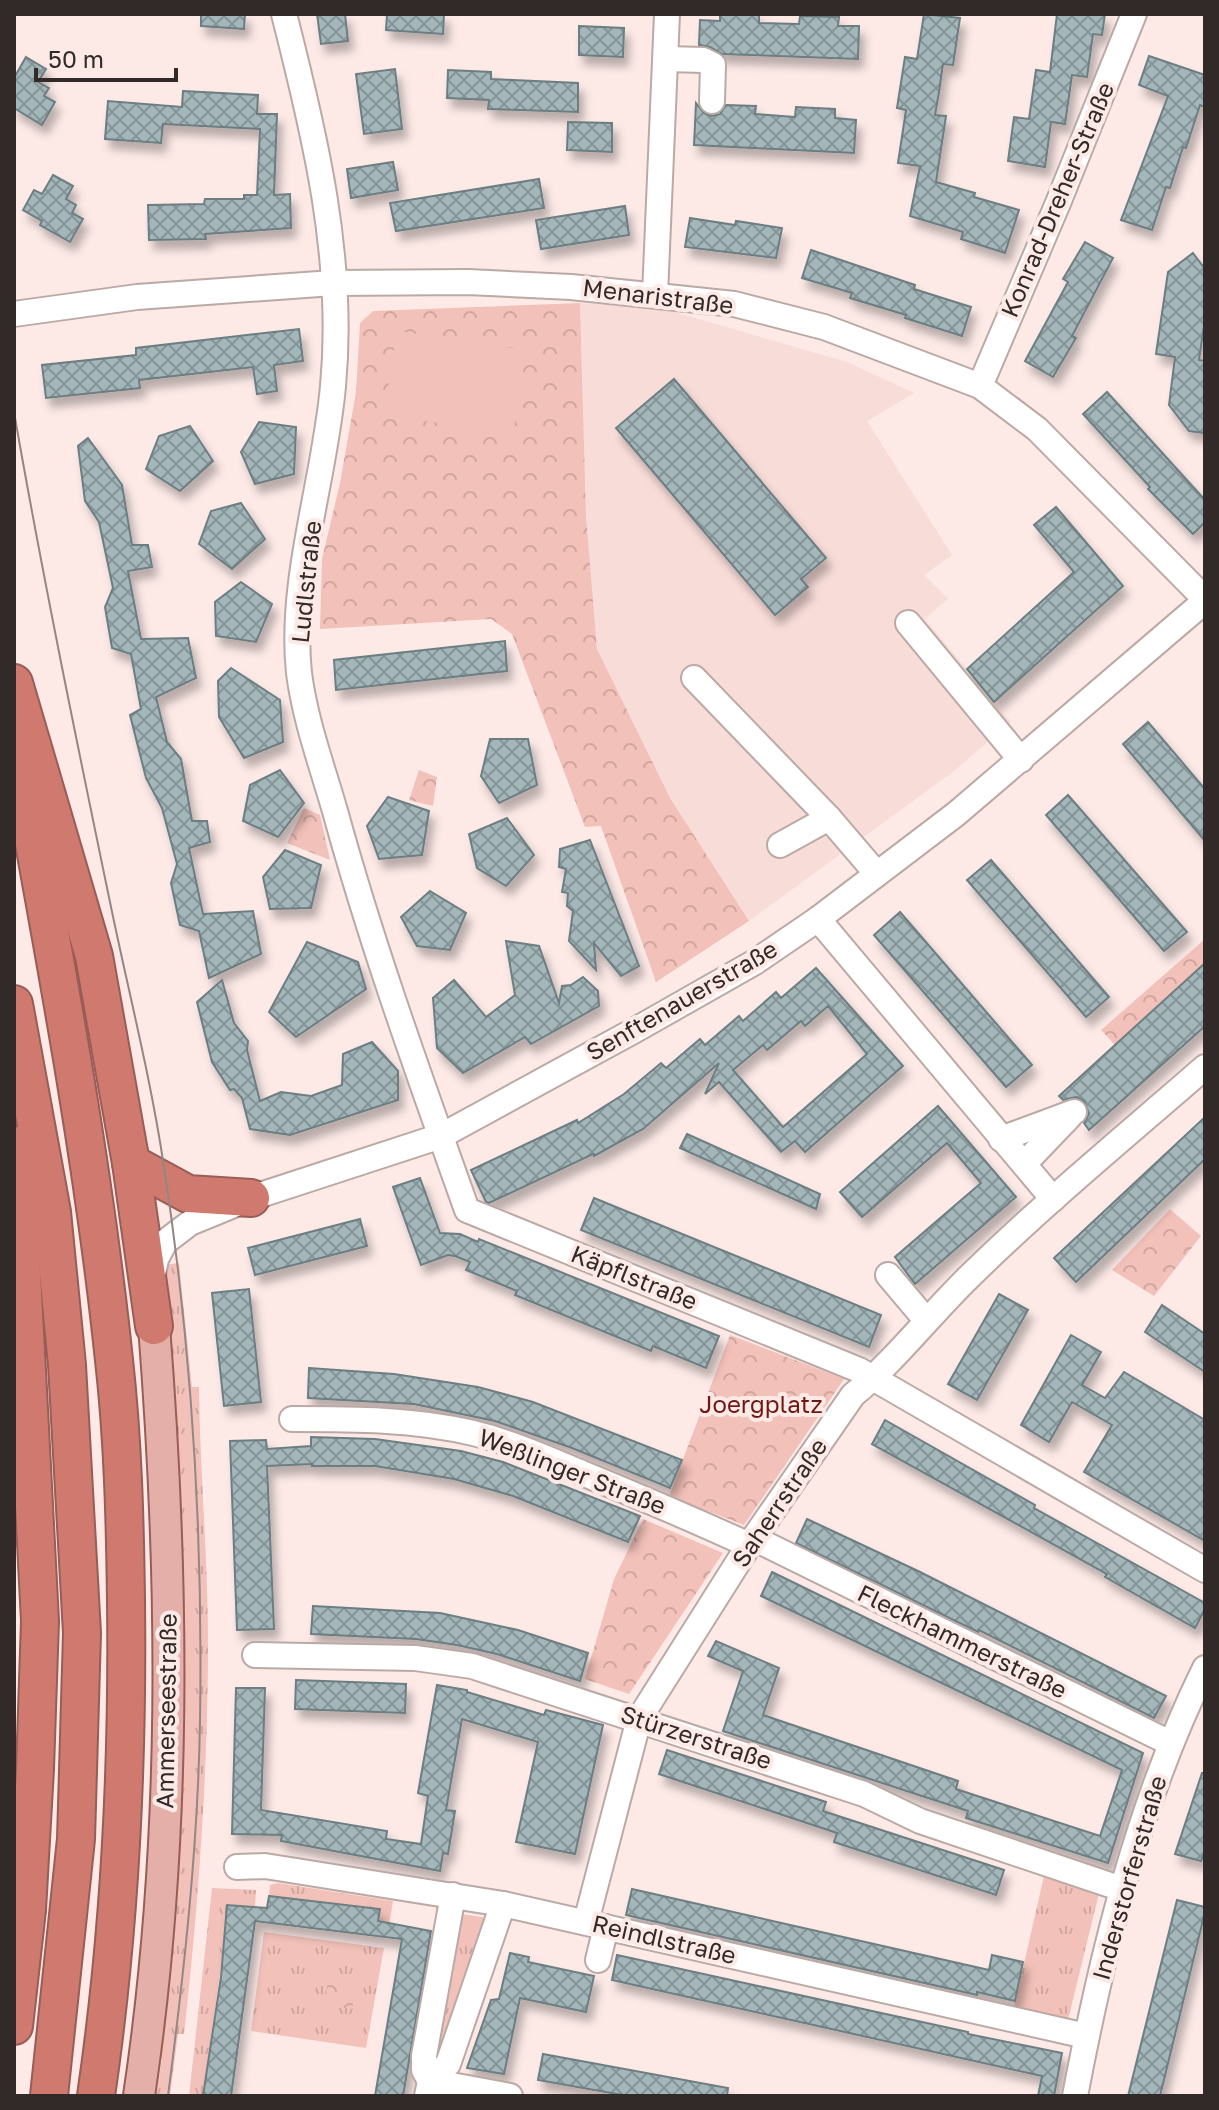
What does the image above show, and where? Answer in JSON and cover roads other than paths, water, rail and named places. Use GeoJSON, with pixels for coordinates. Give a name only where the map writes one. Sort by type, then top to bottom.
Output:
{"type":"FeatureCollection","features":[{"type":"Feature","properties":{"kind":"highway"},"geometry":{"type":"LineString","coordinates":[[14,683],[94,956],[131,1163],[154,1326]]}},
{"type":"Feature","properties":{"kind":"highway"},"geometry":{"type":"LineString","coordinates":[[14,734],[93,1183],[115,1364],[125,1507],[127,1704],[118,1910],[96,2096]]}},
{"type":"Feature","properties":{"kind":"highway"},"geometry":{"type":"LineString","coordinates":[[14,1004],[52,1212],[77,1507],[82,1633],[76,1839],[49,2096]]}},
{"type":"Feature","properties":{"kind":"highway"},"geometry":{"type":"LineString","coordinates":[[14,2026],[29,1879],[40,1621],[20,1235],[30,1088]]}},
{"type":"Feature","properties":{"kind":"highway"},"geometry":{"type":"LineString","coordinates":[[131,1163],[188,1194],[251,1198]]}},
{"type":"Feature","properties":{"kind":"main road","name":"Ammerseestraße"},"geometry":{"type":"LineString","coordinates":[[139,2096],[159,1905],[168,1758],[169,1583],[164,1455],[154,1326]]}},
{"type":"Feature","properties":{"kind":"street","name":"Ludlstraße"},"geometry":{"type":"LineString","coordinates":[[284,14],[316,148],[338,316],[333,388],[300,598],[299,672],[308,719],[350,867],[441,1136]]}},
{"type":"Feature","properties":{"kind":"street"},"geometry":{"type":"LineString","coordinates":[[655,295],[667,14]]}},
{"type":"Feature","properties":{"kind":"street","name":"Konrad-Dreher-Straße"},"geometry":{"type":"LineString","coordinates":[[980,386],[1134,14]]}},
{"type":"Feature","properties":{"kind":"street"},"geometry":{"type":"LineString","coordinates":[[666,59],[703,60],[713,65],[712,101]]}},
{"type":"Feature","properties":{"kind":"street","name":"Menaristraße"},"geometry":{"type":"LineString","coordinates":[[14,314],[137,297],[333,283],[468,282],[571,287],[734,304],[824,327],[980,386],[1037,429],[1205,600]]}},
{"type":"Feature","properties":{"kind":"street","name":"Senftenauerstraße"},"geometry":{"type":"LineString","coordinates":[[154,1326],[152,1279],[156,1259],[165,1242],[190,1223],[251,1198],[441,1136],[755,962],[818,919],[956,814],[1205,600]]}},
{"type":"Feature","properties":{"kind":"street"},"geometry":{"type":"LineString","coordinates":[[908,623],[1021,760]]}},
{"type":"Feature","properties":{"kind":"street"},"geometry":{"type":"LineString","coordinates":[[694,678],[829,818],[877,874]]}},
{"type":"Feature","properties":{"kind":"street"},"geometry":{"type":"LineString","coordinates":[[780,845],[829,818]]}},
{"type":"Feature","properties":{"kind":"street"},"geometry":{"type":"LineString","coordinates":[[818,919],[1053,1199]]}},
{"type":"Feature","properties":{"kind":"street","name":"Saherrstraße"},"geometry":{"type":"LineString","coordinates":[[598,1960],[596,1924],[639,1719],[752,1542],[853,1395],[874,1378],[926,1320],[1053,1199],[1205,1067]]}},
{"type":"Feature","properties":{"kind":"street"},"geometry":{"type":"LineString","coordinates":[[1001,1139],[1074,1112],[1024,1164]]}},
{"type":"Feature","properties":{"kind":"street","name":"Käpflstraße"},"geometry":{"type":"LineString","coordinates":[[441,1136],[467,1210],[874,1378],[1205,1570]]}},
{"type":"Feature","properties":{"kind":"street"},"geometry":{"type":"LineString","coordinates":[[888,1275],[926,1320]]}},
{"type":"Feature","properties":{"kind":"street","name":"Weßlinger Straße"},"geometry":{"type":"LineString","coordinates":[[292,1419],[358,1419],[432,1425],[476,1433],[752,1542]]}},
{"type":"Feature","properties":{"kind":"street","name":"Fleckhammerstraße"},"geometry":{"type":"LineString","coordinates":[[752,1542],[1170,1743]]}},
{"type":"Feature","properties":{"kind":"street","name":"Stürzerstraße"},"geometry":{"type":"LineString","coordinates":[[255,1655],[415,1658],[472,1666],[864,1794],[920,1821],[1122,1889]]}},
{"type":"Feature","properties":{"kind":"street","name":"Inderstorferstraße"},"geometry":{"type":"LineString","coordinates":[[1075,2096],[1086,2036],[1122,1889],[1170,1743],[1205,1668]]}},
{"type":"Feature","properties":{"kind":"street","name":"Reindlstraße"},"geometry":{"type":"LineString","coordinates":[[237,1867],[265,1866],[503,1904],[1086,2036]]}},
{"type":"Feature","properties":{"kind":"street"},"geometry":{"type":"LineString","coordinates":[[429,2089],[424,2056],[453,1895]]}},
{"type":"Feature","properties":{"kind":"street"},"geometry":{"type":"LineString","coordinates":[[429,2089],[448,2064],[503,1904]]}},
{"type":"Feature","properties":{"kind":"street"},"geometry":{"type":"LineString","coordinates":[[429,2089],[510,2096]]}},
{"type":"Feature","properties":{"kind":"tram line"},"geometry":{"type":"LineString","coordinates":[[14,412],[73,722],[159,1134],[182,1304],[194,1443],[200,1582],[199,1768],[189,1909],[168,2096]]}},
{"type":"Feature","properties":{"kind":"park label","name":"Joergplatz"},"geometry":{"type":"Point","coordinates":[761,1405]}}]}
